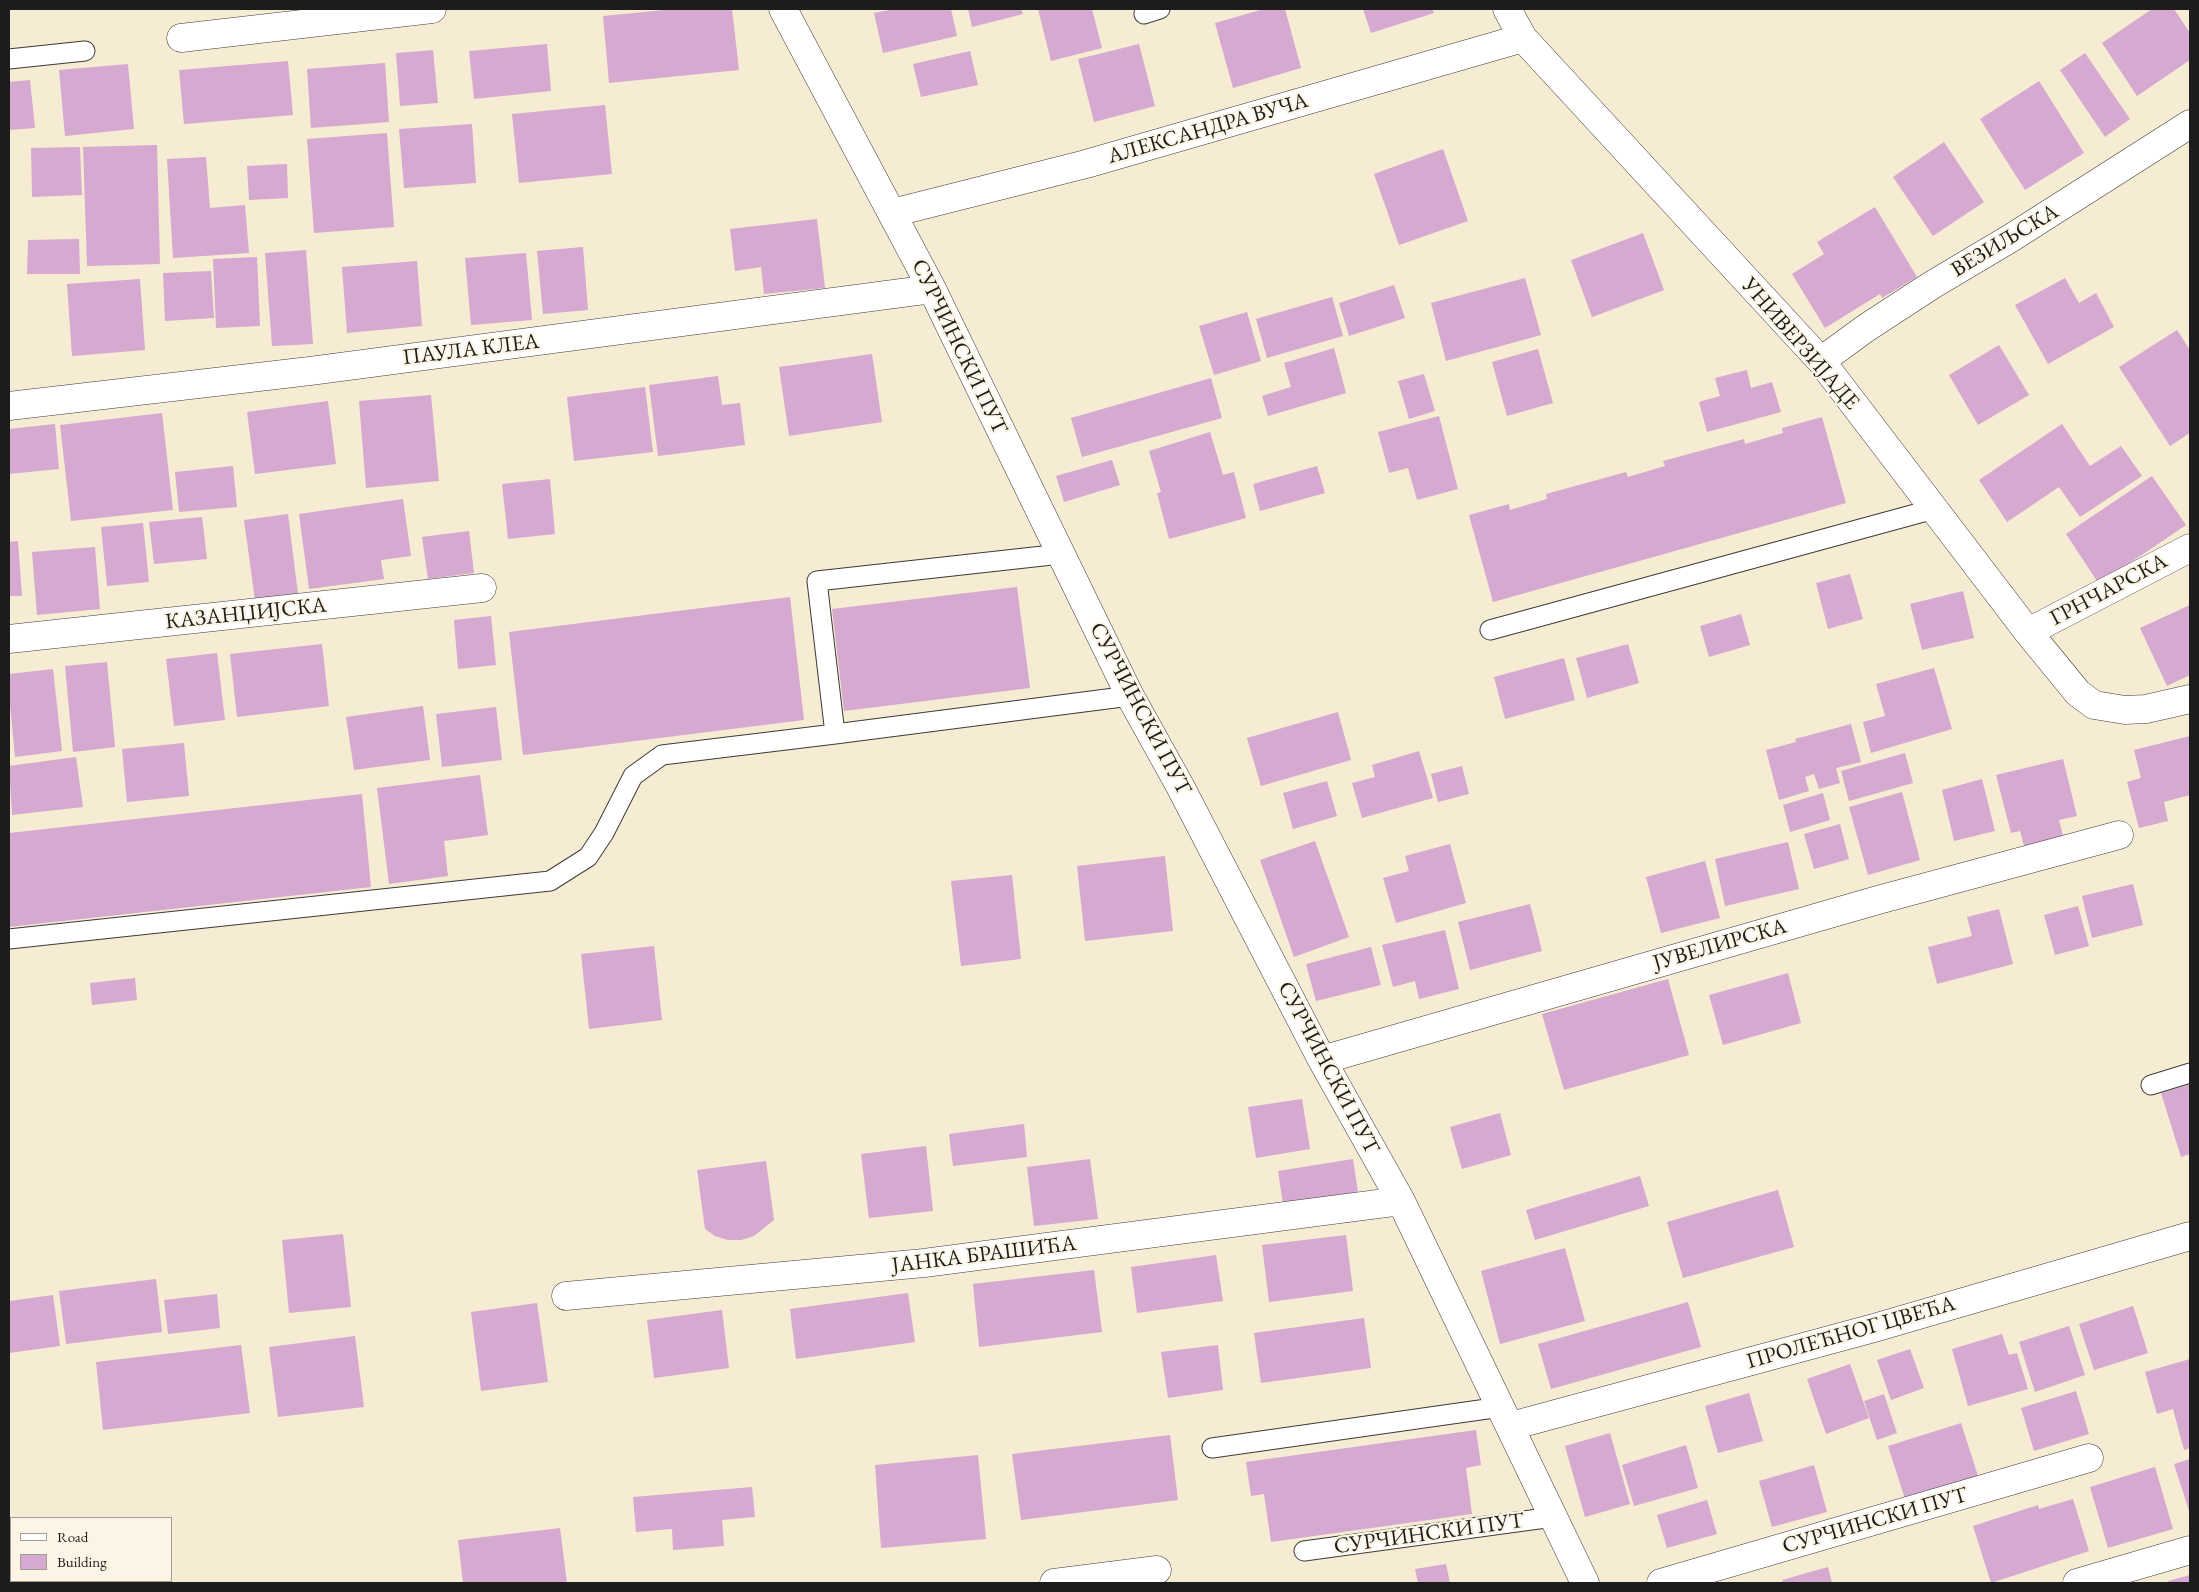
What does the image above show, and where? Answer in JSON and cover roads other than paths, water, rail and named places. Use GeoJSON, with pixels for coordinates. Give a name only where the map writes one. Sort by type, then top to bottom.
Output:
{"type":"FeatureCollection","features":[{"type":"Feature","properties":{"kind":"street"},"geometry":{"type":"LineString","coordinates":[[181,38],[432,9]]}},
{"type":"Feature","properties":{"kind":"street","name":"СУРЧИНСКИ ПУТ"},"geometry":{"type":"LineString","coordinates":[[783,9],[932,289],[1130,696],[1180,786],[1322,1060],[1401,1201],[1585,1583]]}},
{"type":"Feature","properties":{"kind":"street","name":"УНИВЕРЗИЈАДЕ"},"geometry":{"type":"LineString","coordinates":[[1507,9],[1523,38],[1821,361],[2028,632],[2078,693],[2094,705],[2126,710],[2146,709],[2190,699]]}},
{"type":"Feature","properties":{"kind":"street","name":"АЛЕКСАНДРА ВУЧА"},"geometry":{"type":"LineString","coordinates":[[892,214],[1086,164],[1523,38]]}},
{"type":"Feature","properties":{"kind":"street","name":"ВЕЗИЉСКА"},"geometry":{"type":"LineString","coordinates":[[1821,361],[1866,328],[1932,285],[2011,238],[2190,124]]}},
{"type":"Feature","properties":{"kind":"street","name":"ПАУЛА КЛЕА"},"geometry":{"type":"LineString","coordinates":[[9,406],[310,371],[932,289]]}},
{"type":"Feature","properties":{"kind":"street","name":"ГРНЧАРСКА"},"geometry":{"type":"LineString","coordinates":[[2028,632],[2190,548]]}},
{"type":"Feature","properties":{"kind":"street","name":"КАЗАНЏИЈСКА"},"geometry":{"type":"LineString","coordinates":[[9,639],[482,588]]}},
{"type":"Feature","properties":{"kind":"street","name":"ЈУВЕЛИРСКА"},"geometry":{"type":"LineString","coordinates":[[1322,1060],[1878,900],[2118,835]]}},
{"type":"Feature","properties":{"kind":"street","name":"ЈАНКА БРАШИЋА"},"geometry":{"type":"LineString","coordinates":[[566,1296],[924,1264],[1401,1201]]}},
{"type":"Feature","properties":{"kind":"street","name":"ПРОЛЕЋНОГ ЦВЕЋА"},"geometry":{"type":"LineString","coordinates":[[1506,1417],[1864,1330],[2190,1236]]}},
{"type":"Feature","properties":{"kind":"street","name":"СУРЧИНСКИ ПУТ"},"geometry":{"type":"LineString","coordinates":[[1661,1583],[2089,1458]]}},
{"type":"Feature","properties":{"kind":"street"},"geometry":{"type":"LineString","coordinates":[[2077,1583],[2190,1550]]}},
{"type":"Feature","properties":{"kind":"street"},"geometry":{"type":"LineString","coordinates":[[1054,1583],[1157,1570]]}},
{"type":"Feature","properties":{"kind":"lane"},"geometry":{"type":"LineString","coordinates":[[9,59],[85,51]]}},
{"type":"Feature","properties":{"kind":"lane"},"geometry":{"type":"LineString","coordinates":[[1490,630],[1934,509]]}},
{"type":"Feature","properties":{"kind":"lane"},"geometry":{"type":"LineString","coordinates":[[835,734],[817,581],[1061,554]]}},
{"type":"Feature","properties":{"kind":"lane"},"geometry":{"type":"LineString","coordinates":[[9,940],[550,881],[588,857],[604,833],[633,776],[662,755],[1130,696]]}},
{"type":"Feature","properties":{"kind":"lane"},"geometry":{"type":"LineString","coordinates":[[2151,1085],[2190,1073]]}},
{"type":"Feature","properties":{"kind":"lane"},"geometry":{"type":"LineString","coordinates":[[1212,1448],[1506,1417]]}},
{"type":"Feature","properties":{"kind":"lane","name":"СУРЧИНСКИ ПУТ"},"geometry":{"type":"LineString","coordinates":[[1304,1552],[1553,1517]]}}]}
